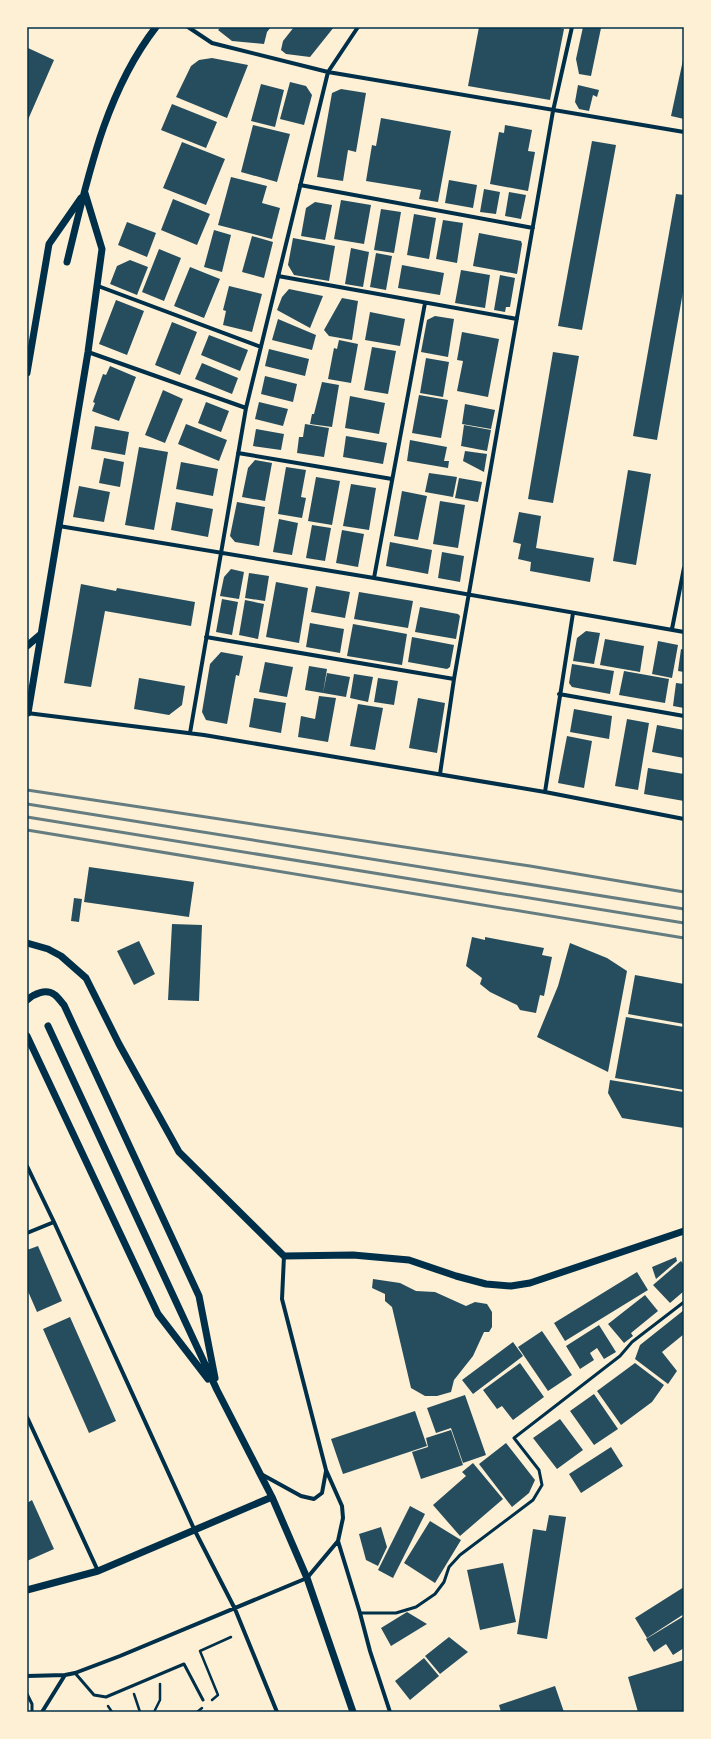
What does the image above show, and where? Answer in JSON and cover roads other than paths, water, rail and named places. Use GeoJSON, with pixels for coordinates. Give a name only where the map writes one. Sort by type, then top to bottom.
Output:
{"type":"FeatureCollection","features":[{"type":"Feature","properties":{"kind":"street"},"geometry":{"type":"LineString","coordinates":[[67,262],[84,193],[108,114],[126,75],[144,43],[156,27]]}},
{"type":"Feature","properties":{"kind":"street"},"geometry":{"type":"LineString","coordinates":[[188,27],[212,44],[328,72],[684,132]]}},
{"type":"Feature","properties":{"kind":"street"},"geometry":{"type":"LineString","coordinates":[[190,733],[246,408],[328,72],[358,27]]}},
{"type":"Feature","properties":{"kind":"street"},"geometry":{"type":"LineString","coordinates":[[440,774],[468,594],[553,111],[572,27]]}},
{"type":"Feature","properties":{"kind":"street"},"geometry":{"type":"LineString","coordinates":[[300,185],[533,228]]}},
{"type":"Feature","properties":{"kind":"street"},"geometry":{"type":"LineString","coordinates":[[84,193],[102,249],[98,286],[27,713],[190,733],[545,792],[684,819]]}},
{"type":"Feature","properties":{"kind":"street"},"geometry":{"type":"LineString","coordinates":[[27,373],[49,244],[84,193]]}},
{"type":"Feature","properties":{"kind":"street"},"geometry":{"type":"LineString","coordinates":[[278,276],[517,319]]}},
{"type":"Feature","properties":{"kind":"street"},"geometry":{"type":"LineString","coordinates":[[98,286],[261,346]]}},
{"type":"Feature","properties":{"kind":"street"},"geometry":{"type":"LineString","coordinates":[[374,578],[425,303]]}},
{"type":"Feature","properties":{"kind":"street"},"geometry":{"type":"LineString","coordinates":[[88,352],[246,408]]}},
{"type":"Feature","properties":{"kind":"street"},"geometry":{"type":"LineString","coordinates":[[238,453],[392,479]]}},
{"type":"Feature","properties":{"kind":"street"},"geometry":{"type":"LineString","coordinates":[[59,526],[221,554],[374,578],[684,632]]}},
{"type":"Feature","properties":{"kind":"street"},"geometry":{"type":"LineString","coordinates":[[672,629],[684,568]]}},
{"type":"Feature","properties":{"kind":"street"},"geometry":{"type":"LineString","coordinates":[[545,792],[572,613]]}},
{"type":"Feature","properties":{"kind":"street"},"geometry":{"type":"LineString","coordinates":[[27,646],[41,634]]}},
{"type":"Feature","properties":{"kind":"street"},"geometry":{"type":"LineString","coordinates":[[206,637],[454,679]]}},
{"type":"Feature","properties":{"kind":"street"},"geometry":{"type":"LineString","coordinates":[[559,694],[684,716]]}},
{"type":"Feature","properties":{"kind":"street"},"geometry":{"type":"LineString","coordinates":[[27,943],[48,949],[61,956],[86,978],[119,1044],[179,1152],[284,1256],[353,1255],[409,1260],[456,1276],[486,1284],[511,1286],[530,1283],[684,1231]]}},
{"type":"Feature","properties":{"kind":"street"},"geometry":{"type":"LineString","coordinates":[[27,1000],[37,993],[46,992],[55,994],[64,1005],[199,1296],[217,1390]]}},
{"type":"Feature","properties":{"kind":"street"},"geometry":{"type":"LineString","coordinates":[[48,1026],[217,1390],[272,1497],[306,1578],[353,1712]]}},
{"type":"Feature","properties":{"kind":"street"},"geometry":{"type":"LineString","coordinates":[[27,1036],[158,1314],[217,1390]]}},
{"type":"Feature","properties":{"kind":"street"},"geometry":{"type":"LineString","coordinates":[[27,1166],[195,1531],[235,1609],[277,1712]]}},
{"type":"Feature","properties":{"kind":"street"},"geometry":{"type":"LineString","coordinates":[[27,1233],[54,1222]]}},
{"type":"Feature","properties":{"kind":"street"},"geometry":{"type":"LineString","coordinates":[[27,1676],[65,1675],[75,1673],[235,1609],[306,1578],[338,1540],[343,1518],[342,1506],[326,1470],[282,1299],[284,1256]]}},
{"type":"Feature","properties":{"kind":"street"},"geometry":{"type":"LineString","coordinates":[[27,1417],[98,1571]]}},
{"type":"Feature","properties":{"kind":"street"},"geometry":{"type":"LineString","coordinates":[[260,1473],[300,1496],[314,1498],[322,1493],[326,1470]]}},
{"type":"Feature","properties":{"kind":"street"},"geometry":{"type":"LineString","coordinates":[[27,1590],[98,1571],[272,1497]]}},
{"type":"Feature","properties":{"kind":"street"},"geometry":{"type":"LineString","coordinates":[[338,1540],[370,1650],[390,1712]]}},
{"type":"Feature","properties":{"kind":"street"},"geometry":{"type":"LineString","coordinates":[[42,1712],[65,1675]]}},
{"type":"Feature","properties":{"kind":"lane"},"geometry":{"type":"LineString","coordinates":[[360,1613],[396,1613],[416,1607],[435,1594],[444,1582],[449,1567],[460,1555],[533,1500],[542,1484],[539,1470],[514,1438],[620,1356],[632,1342],[684,1302]]}},
{"type":"Feature","properties":{"kind":"lane"},"geometry":{"type":"LineString","coordinates":[[75,1673],[94,1695],[106,1697],[131,1685],[184,1664],[203,1700]]}},
{"type":"Feature","properties":{"kind":"lane"},"geometry":{"type":"LineString","coordinates":[[27,1694],[32,1704],[32,1712]]}},
{"type":"Feature","properties":{"kind":"railway"},"geometry":{"type":"LineString","coordinates":[[27,790],[530,866],[684,892]]}},
{"type":"Feature","properties":{"kind":"railway"},"geometry":{"type":"LineString","coordinates":[[27,804],[684,909]]}},
{"type":"Feature","properties":{"kind":"railway"},"geometry":{"type":"LineString","coordinates":[[27,817],[684,923]]}},
{"type":"Feature","properties":{"kind":"railway"},"geometry":{"type":"LineString","coordinates":[[27,830],[684,938]]}}]}
